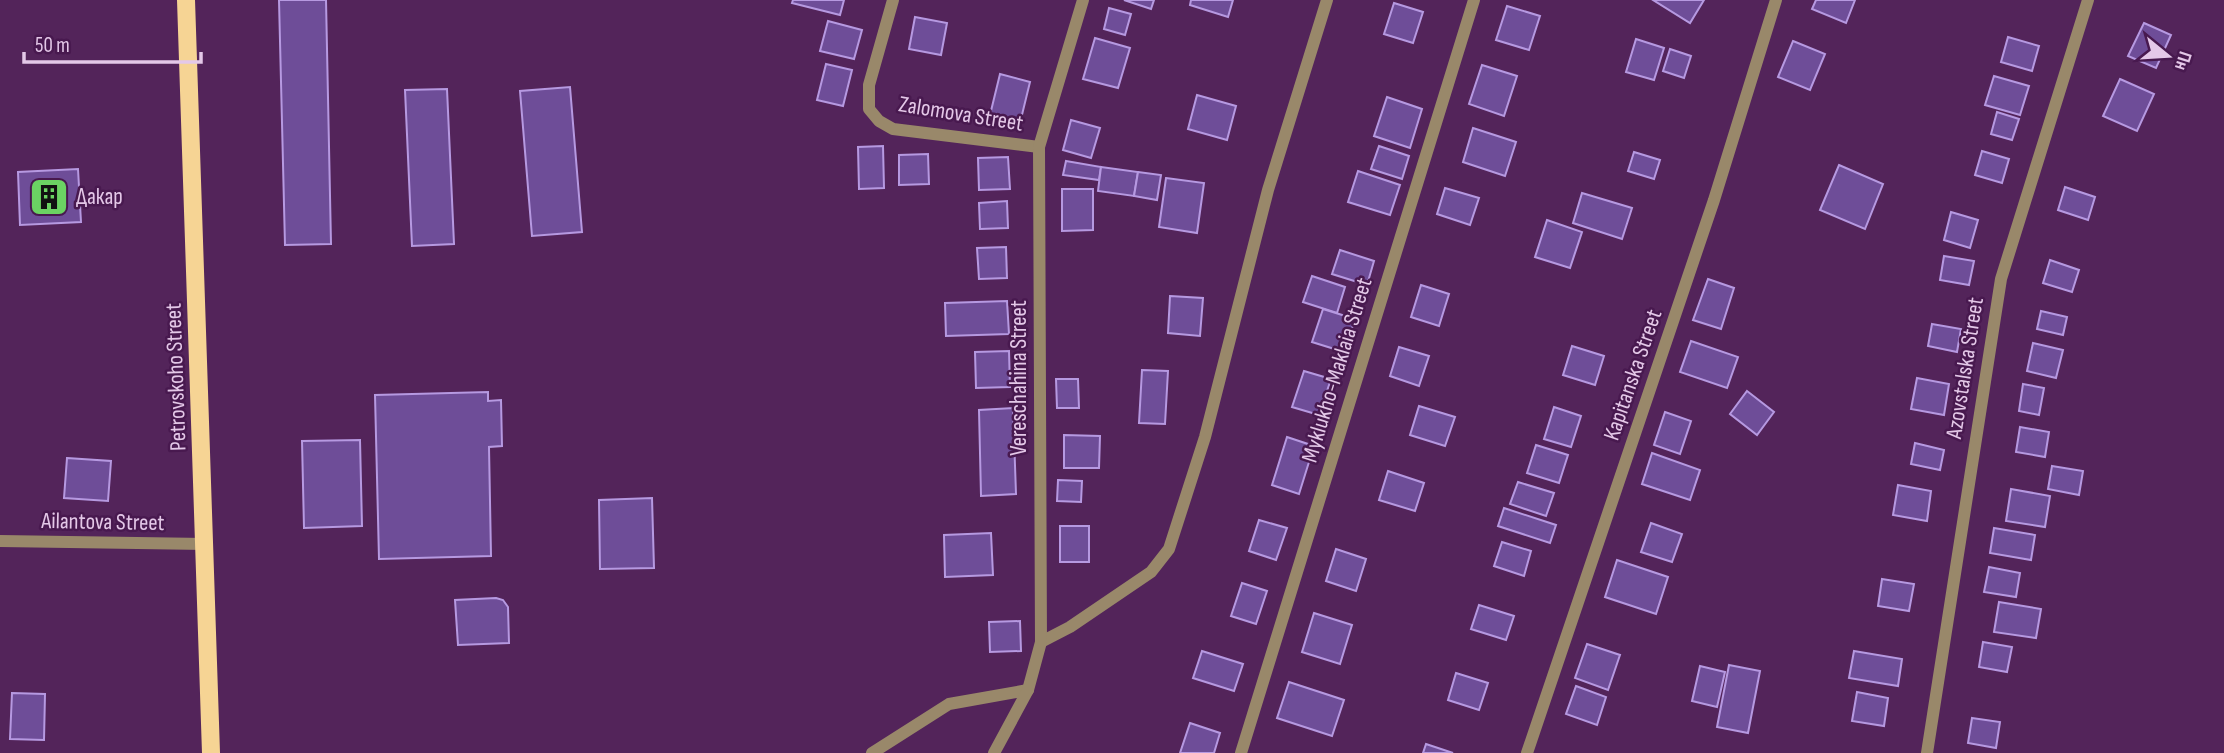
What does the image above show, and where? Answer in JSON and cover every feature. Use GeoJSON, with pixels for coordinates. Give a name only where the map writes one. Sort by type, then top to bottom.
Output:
{"type":"FeatureCollection","features":[{"type":"Feature","properties":{"kind":"main road","name":"Petrovskoho Street"},"geometry":{"type":"LineString","coordinates":[[186,0],[211,753]]}},
{"type":"Feature","properties":{"kind":"street","name":"Zalomova Street"},"geometry":{"type":"LineString","coordinates":[[893,0],[869,85],[869,109],[879,121],[893,129],[1040,147]]}},
{"type":"Feature","properties":{"kind":"street","name":"Vereschahina Street"},"geometry":{"type":"LineString","coordinates":[[994,753],[1028,690],[1041,642],[1040,147],[1083,0]]}},
{"type":"Feature","properties":{"kind":"street"},"geometry":{"type":"LineString","coordinates":[[1041,642],[1070,627],[1151,572],[1169,550],[1205,437],[1268,190],[1326,0]]}},
{"type":"Feature","properties":{"kind":"street","name":"Myklukho-Maklaia Street"},"geometry":{"type":"LineString","coordinates":[[1241,753],[1474,0]]}},
{"type":"Feature","properties":{"kind":"street"},"geometry":{"type":"LineString","coordinates":[[1761,0],[1774,4]]}},
{"type":"Feature","properties":{"kind":"street","name":"Azovstalska Street"},"geometry":{"type":"LineString","coordinates":[[1927,753],[2001,279],[2088,0]]}},
{"type":"Feature","properties":{"kind":"street","name":"Kapitanska Street"},"geometry":{"type":"LineString","coordinates":[[1527,753],[1714,200],[1774,4]]}},
{"type":"Feature","properties":{"kind":"street","name":"Ailantova Street"},"geometry":{"type":"LineString","coordinates":[[0,541],[206,544]]}},
{"type":"Feature","properties":{"kind":"street"},"geometry":{"type":"LineString","coordinates":[[872,753],[949,704],[1028,690]]}},
{"type":"Feature","properties":{"kind":"building"},"geometry":{"type":"Polygon","coordinates":[[[279,0],[326,0],[331,244],[285,245],[279,0]]]}},
{"type":"Feature","properties":{"kind":"building"},"geometry":{"type":"Polygon","coordinates":[[[793,0],[844,0],[840,15],[792,3],[793,0]]]}},
{"type":"Feature","properties":{"kind":"building"},"geometry":{"type":"Polygon","coordinates":[[[1124,0],[1154,0],[1151,9],[1124,0]]]}},
{"type":"Feature","properties":{"kind":"building"},"geometry":{"type":"Polygon","coordinates":[[[1191,0],[1233,0],[1228,17],[1190,5],[1191,0]]]}},
{"type":"Feature","properties":{"kind":"building"},"geometry":{"type":"Polygon","coordinates":[[[1653,0],[1704,0],[1690,23],[1653,0]]]}},
{"type":"Feature","properties":{"kind":"building"},"geometry":{"type":"Polygon","coordinates":[[[1816,0],[1855,0],[1846,23],[1812,9],[1816,0]]]}},
{"type":"Feature","properties":{"kind":"building"},"geometry":{"type":"Polygon","coordinates":[[[1394,3],[1423,12],[1413,43],[1384,34],[1394,3]]]}},
{"type":"Feature","properties":{"kind":"building"},"geometry":{"type":"Polygon","coordinates":[[[1507,6],[1540,16],[1529,50],[1496,40],[1507,6]]]}},
{"type":"Feature","properties":{"kind":"building"},"geometry":{"type":"Polygon","coordinates":[[[1109,8],[1131,14],[1125,35],[1104,29],[1109,8]]]}},
{"type":"Feature","properties":{"kind":"building"},"geometry":{"type":"Polygon","coordinates":[[[915,17],[947,23],[941,55],[909,49],[915,17]]]}},
{"type":"Feature","properties":{"kind":"building"},"geometry":{"type":"Polygon","coordinates":[[[828,21],[862,30],[854,59],[820,51],[828,21]]]}},
{"type":"Feature","properties":{"kind":"building"},"geometry":{"type":"Polygon","coordinates":[[[2144,23],[2171,35],[2156,68],[2128,56],[2144,23]]]}},
{"type":"Feature","properties":{"kind":"building"},"geometry":{"type":"Polygon","coordinates":[[[2008,37],[2039,46],[2032,71],[2001,62],[2008,37]]]}},
{"type":"Feature","properties":{"kind":"building"},"geometry":{"type":"Polygon","coordinates":[[[1095,38],[1130,48],[1118,88],[1083,79],[1095,38]]]}},
{"type":"Feature","properties":{"kind":"building"},"geometry":{"type":"Polygon","coordinates":[[[1636,39],[1664,48],[1654,80],[1626,72],[1636,39]]]}},
{"type":"Feature","properties":{"kind":"building"},"geometry":{"type":"Polygon","coordinates":[[[1793,41],[1825,54],[1810,90],[1778,77],[1793,41]]]}},
{"type":"Feature","properties":{"kind":"building"},"geometry":{"type":"Polygon","coordinates":[[[1670,49],[1691,56],[1684,78],[1663,71],[1670,49]]]}},
{"type":"Feature","properties":{"kind":"building"},"geometry":{"type":"Polygon","coordinates":[[[826,64],[852,70],[843,106],[817,100],[826,64]]]}},
{"type":"Feature","properties":{"kind":"building"},"geometry":{"type":"Polygon","coordinates":[[[1482,65],[1517,76],[1504,116],[1469,104],[1482,65]]]}},
{"type":"Feature","properties":{"kind":"building"},"geometry":{"type":"Polygon","coordinates":[[[1000,74],[1030,82],[1020,123],[990,115],[1000,74]]]}},
{"type":"Feature","properties":{"kind":"building"},"geometry":{"type":"Polygon","coordinates":[[[1994,76],[2029,86],[2020,115],[1985,105],[1994,76]]]}},
{"type":"Feature","properties":{"kind":"building"},"geometry":{"type":"Polygon","coordinates":[[[2120,79],[2154,94],[2137,131],[2103,116],[2120,79]]]}},
{"type":"Feature","properties":{"kind":"building"},"geometry":{"type":"Polygon","coordinates":[[[570,87],[582,232],[532,236],[520,91],[570,87]]]}},
{"type":"Feature","properties":{"kind":"building"},"geometry":{"type":"Polygon","coordinates":[[[447,89],[454,244],[412,246],[405,90],[447,89]]]}},
{"type":"Feature","properties":{"kind":"building"},"geometry":{"type":"Polygon","coordinates":[[[1197,95],[1236,106],[1227,140],[1188,129],[1197,95]]]}},
{"type":"Feature","properties":{"kind":"building"},"geometry":{"type":"Polygon","coordinates":[[[1387,97],[1422,109],[1410,148],[1374,136],[1387,97]]]}},
{"type":"Feature","properties":{"kind":"building"},"geometry":{"type":"Polygon","coordinates":[[[1997,112],[2019,119],[2012,140],[1991,134],[1997,112]]]}},
{"type":"Feature","properties":{"kind":"building"},"geometry":{"type":"Polygon","coordinates":[[[1071,120],[1100,128],[1091,158],[1063,150],[1071,120]]]}},
{"type":"Feature","properties":{"kind":"building"},"geometry":{"type":"Polygon","coordinates":[[[1473,128],[1516,142],[1505,176],[1463,162],[1473,128]]]}},
{"type":"Feature","properties":{"kind":"building"},"geometry":{"type":"Polygon","coordinates":[[[883,146],[884,188],[859,189],[858,147],[883,146]]]}},
{"type":"Feature","properties":{"kind":"building"},"geometry":{"type":"Polygon","coordinates":[[[1379,146],[1409,156],[1402,179],[1371,169],[1379,146]]]}},
{"type":"Feature","properties":{"kind":"building"},"geometry":{"type":"Polygon","coordinates":[[[1982,151],[2009,159],[2002,183],[1975,175],[1982,151]]]}},
{"type":"Feature","properties":{"kind":"building"},"geometry":{"type":"Polygon","coordinates":[[[1634,152],[1660,160],[1654,179],[1628,171],[1634,152]]]}},
{"type":"Feature","properties":{"kind":"building"},"geometry":{"type":"Polygon","coordinates":[[[928,154],[929,184],[899,185],[899,155],[928,154]]]}},
{"type":"Feature","properties":{"kind":"building"},"geometry":{"type":"Polygon","coordinates":[[[1008,157],[1010,189],[979,190],[978,158],[1008,157]]]}},
{"type":"Feature","properties":{"kind":"building"},"geometry":{"type":"Polygon","coordinates":[[[1066,161],[1101,167],[1099,180],[1063,175],[1066,161]]]}},
{"type":"Feature","properties":{"kind":"building"},"geometry":{"type":"Polygon","coordinates":[[[1839,165],[1883,184],[1865,229],[1820,210],[1839,165]]]}},
{"type":"Feature","properties":{"kind":"building"},"geometry":{"type":"Polygon","coordinates":[[[1101,167],[1138,172],[1134,196],[1098,191],[1101,167]]]}},
{"type":"Feature","properties":{"kind":"building","name":"Дакар"},"geometry":{"type":"Polygon","coordinates":[[[78,169],[81,222],[20,225],[18,172],[78,169]]]}},
{"type":"Feature","properties":{"kind":"building"},"geometry":{"type":"Polygon","coordinates":[[[1358,171],[1400,185],[1390,215],[1348,202],[1358,171]]]}},
{"type":"Feature","properties":{"kind":"building"},"geometry":{"type":"Polygon","coordinates":[[[1138,172],[1161,175],[1157,200],[1134,196],[1138,172]]]}},
{"type":"Feature","properties":{"kind":"building"},"geometry":{"type":"Polygon","coordinates":[[[1166,178],[1204,183],[1197,233],[1159,227],[1166,178]]]}},
{"type":"Feature","properties":{"kind":"building"},"geometry":{"type":"Polygon","coordinates":[[[2065,187],[2095,197],[2088,220],[2058,210],[2065,187]]]}},
{"type":"Feature","properties":{"kind":"building"},"geometry":{"type":"Polygon","coordinates":[[[1445,188],[1479,198],[1470,225],[1437,214],[1445,188]]]}},
{"type":"Feature","properties":{"kind":"building"},"geometry":{"type":"Polygon","coordinates":[[[1062,189],[1093,189],[1093,230],[1062,231],[1062,189]]]}},
{"type":"Feature","properties":{"kind":"building"},"geometry":{"type":"Polygon","coordinates":[[[1582,193],[1632,208],[1622,239],[1573,223],[1582,193]]]}},
{"type":"Feature","properties":{"kind":"building"},"geometry":{"type":"Polygon","coordinates":[[[1007,201],[1008,228],[980,229],[979,203],[1007,201]]]}},
{"type":"Feature","properties":{"kind":"building"},"geometry":{"type":"Polygon","coordinates":[[[1951,212],[1978,220],[1970,248],[1944,240],[1951,212]]]}},
{"type":"Feature","properties":{"kind":"building"},"geometry":{"type":"Polygon","coordinates":[[[1547,220],[1582,232],[1570,268],[1535,257],[1547,220]]]}},
{"type":"Feature","properties":{"kind":"building"},"geometry":{"type":"Polygon","coordinates":[[[1006,247],[1007,278],[979,279],[977,248],[1006,247]]]}},
{"type":"Feature","properties":{"kind":"building"},"geometry":{"type":"Polygon","coordinates":[[[1340,250],[1374,261],[1367,285],[1332,274],[1340,250]]]}},
{"type":"Feature","properties":{"kind":"building"},"geometry":{"type":"Polygon","coordinates":[[[1944,256],[1974,261],[1969,285],[1940,280],[1944,256]]]}},
{"type":"Feature","properties":{"kind":"building"},"geometry":{"type":"Polygon","coordinates":[[[2050,260],[2079,270],[2072,292],[2043,283],[2050,260]]]}},
{"type":"Feature","properties":{"kind":"building"},"geometry":{"type":"Polygon","coordinates":[[[1312,276],[1345,287],[1337,313],[1303,302],[1312,276]]]}},
{"type":"Feature","properties":{"kind":"building"},"geometry":{"type":"Polygon","coordinates":[[[1708,279],[1734,288],[1721,329],[1693,320],[1708,279]]]}},
{"type":"Feature","properties":{"kind":"building"},"geometry":{"type":"Polygon","coordinates":[[[1421,285],[1449,294],[1439,326],[1411,317],[1421,285]]]}},
{"type":"Feature","properties":{"kind":"building"},"geometry":{"type":"Polygon","coordinates":[[[1170,296],[1203,298],[1200,336],[1168,333],[1170,296]]]}},
{"type":"Feature","properties":{"kind":"building"},"geometry":{"type":"Polygon","coordinates":[[[1007,301],[1009,334],[946,336],[945,303],[1007,301]]]}},
{"type":"Feature","properties":{"kind":"building"},"geometry":{"type":"Polygon","coordinates":[[[1323,309],[1355,319],[1344,352],[1312,342],[1323,309]]]}},
{"type":"Feature","properties":{"kind":"building"},"geometry":{"type":"Polygon","coordinates":[[[2041,311],[2067,317],[2063,335],[2037,329],[2041,311]]]}},
{"type":"Feature","properties":{"kind":"building"},"geometry":{"type":"Polygon","coordinates":[[[1932,324],[1961,329],[1957,352],[1928,346],[1932,324]]]}},
{"type":"Feature","properties":{"kind":"building"},"geometry":{"type":"Polygon","coordinates":[[[1691,341],[1738,357],[1727,388],[1680,372],[1691,341]]]}},
{"type":"Feature","properties":{"kind":"building"},"geometry":{"type":"Polygon","coordinates":[[[2033,343],[2063,350],[2056,378],[2027,371],[2033,343]]]}},
{"type":"Feature","properties":{"kind":"building"},"geometry":{"type":"Polygon","coordinates":[[[1572,346],[1604,356],[1595,385],[1563,375],[1572,346]]]}},
{"type":"Feature","properties":{"kind":"building"},"geometry":{"type":"Polygon","coordinates":[[[1399,347],[1429,356],[1419,386],[1390,376],[1399,347]]]}},
{"type":"Feature","properties":{"kind":"building"},"geometry":{"type":"Polygon","coordinates":[[[1009,351],[1010,387],[976,388],[975,352],[1009,351]]]}},
{"type":"Feature","properties":{"kind":"building"},"geometry":{"type":"Polygon","coordinates":[[[1142,370],[1168,371],[1165,424],[1139,423],[1142,370]]]}},
{"type":"Feature","properties":{"kind":"building"},"geometry":{"type":"Polygon","coordinates":[[[1304,371],[1331,379],[1319,415],[1292,407],[1304,371]]]}},
{"type":"Feature","properties":{"kind":"building"},"geometry":{"type":"Polygon","coordinates":[[[1917,378],[1949,384],[1944,415],[1911,409],[1917,378]]]}},
{"type":"Feature","properties":{"kind":"building"},"geometry":{"type":"Polygon","coordinates":[[[1056,379],[1078,379],[1079,408],[1057,408],[1056,379]]]}},
{"type":"Feature","properties":{"kind":"building"},"geometry":{"type":"Polygon","coordinates":[[[2023,384],[2044,388],[2039,415],[2019,411],[2023,384]]]}},
{"type":"Feature","properties":{"kind":"building"},"geometry":{"type":"Polygon","coordinates":[[[1747,391],[1774,412],[1757,435],[1730,414],[1747,391]]]}},
{"type":"Feature","properties":{"kind":"building"},"geometry":{"type":"Polygon","coordinates":[[[488,392],[488,401],[501,400],[502,446],[489,447],[491,556],[379,559],[375,395],[488,392]]]}},
{"type":"Feature","properties":{"kind":"building"},"geometry":{"type":"Polygon","coordinates":[[[1419,406],[1455,417],[1445,446],[1410,435],[1419,406]]]}},
{"type":"Feature","properties":{"kind":"building"},"geometry":{"type":"Polygon","coordinates":[[[1554,407],[1581,416],[1571,447],[1544,439],[1554,407]]]}},
{"type":"Feature","properties":{"kind":"building"},"geometry":{"type":"Polygon","coordinates":[[[1013,408],[1016,494],[981,496],[979,410],[1013,408]]]}},
{"type":"Feature","properties":{"kind":"building"},"geometry":{"type":"Polygon","coordinates":[[[1665,412],[1691,421],[1680,454],[1654,445],[1665,412]]]}},
{"type":"Feature","properties":{"kind":"building"},"geometry":{"type":"Polygon","coordinates":[[[2020,427],[2049,432],[2045,457],[2016,452],[2020,427]]]}},
{"type":"Feature","properties":{"kind":"building"},"geometry":{"type":"Polygon","coordinates":[[[1064,435],[1100,436],[1099,468],[1064,468],[1064,435]]]}},
{"type":"Feature","properties":{"kind":"building"},"geometry":{"type":"Polygon","coordinates":[[[1287,437],[1314,446],[1299,494],[1272,485],[1287,437]]]}},
{"type":"Feature","properties":{"kind":"building"},"geometry":{"type":"Polygon","coordinates":[[[360,440],[362,526],[304,528],[302,441],[360,440]]]}},
{"type":"Feature","properties":{"kind":"building"},"geometry":{"type":"Polygon","coordinates":[[[1915,443],[1944,450],[1940,470],[1911,464],[1915,443]]]}},
{"type":"Feature","properties":{"kind":"building"},"geometry":{"type":"Polygon","coordinates":[[[1536,445],[1568,455],[1559,483],[1527,473],[1536,445]]]}},
{"type":"Feature","properties":{"kind":"building"},"geometry":{"type":"Polygon","coordinates":[[[1652,453],[1700,470],[1690,500],[1642,484],[1652,453]]]}},
{"type":"Feature","properties":{"kind":"building"},"geometry":{"type":"Polygon","coordinates":[[[67,458],[111,461],[108,501],[64,498],[67,458]]]}},
{"type":"Feature","properties":{"kind":"building"},"geometry":{"type":"Polygon","coordinates":[[[2052,466],[2083,471],[2079,495],[2048,489],[2052,466]]]}},
{"type":"Feature","properties":{"kind":"building"},"geometry":{"type":"Polygon","coordinates":[[[1388,471],[1424,483],[1415,511],[1379,500],[1388,471]]]}},
{"type":"Feature","properties":{"kind":"building"},"geometry":{"type":"Polygon","coordinates":[[[1058,480],[1082,481],[1081,502],[1057,501],[1058,480]]]}},
{"type":"Feature","properties":{"kind":"building"},"geometry":{"type":"Polygon","coordinates":[[[1518,482],[1554,493],[1546,516],[1510,504],[1518,482]]]}},
{"type":"Feature","properties":{"kind":"building"},"geometry":{"type":"Polygon","coordinates":[[[1898,485],[1931,491],[1927,521],[1893,515],[1898,485]]]}},
{"type":"Feature","properties":{"kind":"building"},"geometry":{"type":"Polygon","coordinates":[[[2011,489],[2050,496],[2045,527],[2006,521],[2011,489]]]}},
{"type":"Feature","properties":{"kind":"building"},"geometry":{"type":"Polygon","coordinates":[[[652,498],[654,568],[600,569],[599,500],[652,498]]]}},
{"type":"Feature","properties":{"kind":"building"},"geometry":{"type":"Polygon","coordinates":[[[1504,508],[1556,525],[1550,543],[1498,526],[1504,508]]]}},
{"type":"Feature","properties":{"kind":"building"},"geometry":{"type":"Polygon","coordinates":[[[1259,520],[1287,528],[1276,560],[1249,551],[1259,520]]]}},
{"type":"Feature","properties":{"kind":"building"},"geometry":{"type":"Polygon","coordinates":[[[1651,523],[1682,534],[1672,562],[1641,552],[1651,523]]]}},
{"type":"Feature","properties":{"kind":"building"},"geometry":{"type":"Polygon","coordinates":[[[1060,526],[1089,526],[1089,562],[1060,562],[1060,526]]]}},
{"type":"Feature","properties":{"kind":"building"},"geometry":{"type":"Polygon","coordinates":[[[1994,528],[2035,535],[2031,560],[1990,553],[1994,528]]]}},
{"type":"Feature","properties":{"kind":"building"},"geometry":{"type":"Polygon","coordinates":[[[991,533],[993,575],[945,577],[944,535],[991,533]]]}},
{"type":"Feature","properties":{"kind":"building"},"geometry":{"type":"Polygon","coordinates":[[[1502,542],[1531,551],[1524,576],[1494,566],[1502,542]]]}},
{"type":"Feature","properties":{"kind":"building"},"geometry":{"type":"Polygon","coordinates":[[[1336,549],[1366,559],[1356,591],[1326,581],[1336,549]]]}},
{"type":"Feature","properties":{"kind":"building"},"geometry":{"type":"Polygon","coordinates":[[[1617,560],[1668,577],[1656,614],[1605,597],[1617,560]]]}},
{"type":"Feature","properties":{"kind":"building"},"geometry":{"type":"Polygon","coordinates":[[[1989,567],[2020,573],[2016,597],[1984,592],[1989,567]]]}},
{"type":"Feature","properties":{"kind":"building"},"geometry":{"type":"Polygon","coordinates":[[[1882,579],[1914,584],[1909,611],[1878,606],[1882,579]]]}},
{"type":"Feature","properties":{"kind":"building"},"geometry":{"type":"Polygon","coordinates":[[[1242,583],[1267,591],[1256,624],[1231,616],[1242,583]]]}},
{"type":"Feature","properties":{"kind":"building"},"geometry":{"type":"Polygon","coordinates":[[[455,600],[503,600],[508,607],[509,643],[458,645],[455,600]]]}},
{"type":"Feature","properties":{"kind":"building"},"geometry":{"type":"Polygon","coordinates":[[[1999,602],[2041,609],[2036,638],[1994,632],[1999,602]]]}},
{"type":"Feature","properties":{"kind":"building"},"geometry":{"type":"Polygon","coordinates":[[[1479,605],[1514,616],[1506,640],[1471,629],[1479,605]]]}},
{"type":"Feature","properties":{"kind":"building"},"geometry":{"type":"Polygon","coordinates":[[[1314,613],[1352,625],[1340,664],[1302,652],[1314,613]]]}},
{"type":"Feature","properties":{"kind":"building"},"geometry":{"type":"Polygon","coordinates":[[[1020,621],[1021,651],[990,652],[989,622],[1020,621]]]}},
{"type":"Feature","properties":{"kind":"building"},"geometry":{"type":"Polygon","coordinates":[[[1983,642],[2012,647],[2007,672],[1979,667],[1983,642]]]}},
{"type":"Feature","properties":{"kind":"building"},"geometry":{"type":"Polygon","coordinates":[[[1587,644],[1620,655],[1608,690],[1575,678],[1587,644]]]}},
{"type":"Feature","properties":{"kind":"building"},"geometry":{"type":"Polygon","coordinates":[[[1202,651],[1243,664],[1234,691],[1193,678],[1202,651]]]}},
{"type":"Feature","properties":{"kind":"building"},"geometry":{"type":"Polygon","coordinates":[[[1854,651],[1902,659],[1898,686],[1849,678],[1854,651]]]}},
{"type":"Feature","properties":{"kind":"building"},"geometry":{"type":"Polygon","coordinates":[[[1729,665],[1760,671],[1748,733],[1717,727],[1729,665]]]}},
{"type":"Feature","properties":{"kind":"building"},"geometry":{"type":"Polygon","coordinates":[[[1700,666],[1725,672],[1717,707],[1692,701],[1700,666]]]}},
{"type":"Feature","properties":{"kind":"building"},"geometry":{"type":"Polygon","coordinates":[[[1456,673],[1488,683],[1479,710],[1448,700],[1456,673]]]}},
{"type":"Feature","properties":{"kind":"building"},"geometry":{"type":"Polygon","coordinates":[[[1289,682],[1344,700],[1332,736],[1277,718],[1289,682]]]}},
{"type":"Feature","properties":{"kind":"building"},"geometry":{"type":"Polygon","coordinates":[[[1576,686],[1606,697],[1597,725],[1566,714],[1576,686]]]}},
{"type":"Feature","properties":{"kind":"building"},"geometry":{"type":"Polygon","coordinates":[[[1857,692],[1888,698],[1884,726],[1852,721],[1857,692]]]}},
{"type":"Feature","properties":{"kind":"building"},"geometry":{"type":"Polygon","coordinates":[[[12,693],[45,694],[44,740],[10,739],[12,693]]]}},
{"type":"Feature","properties":{"kind":"building"},"geometry":{"type":"Polygon","coordinates":[[[1972,718],[2000,722],[1996,748],[1968,743],[1972,718]]]}},
{"type":"Feature","properties":{"kind":"building"},"geometry":{"type":"Polygon","coordinates":[[[1190,723],[1220,733],[1214,753],[1180,753],[1190,723]]]}},
{"type":"Feature","properties":{"kind":"building"},"geometry":{"type":"Polygon","coordinates":[[[1426,744],[1453,753],[1423,753],[1426,744]]]}},
{"type":"Feature","properties":{"kind":"place","name":"Дакар"},"geometry":{"type":"Point","coordinates":[49,197]}}]}
